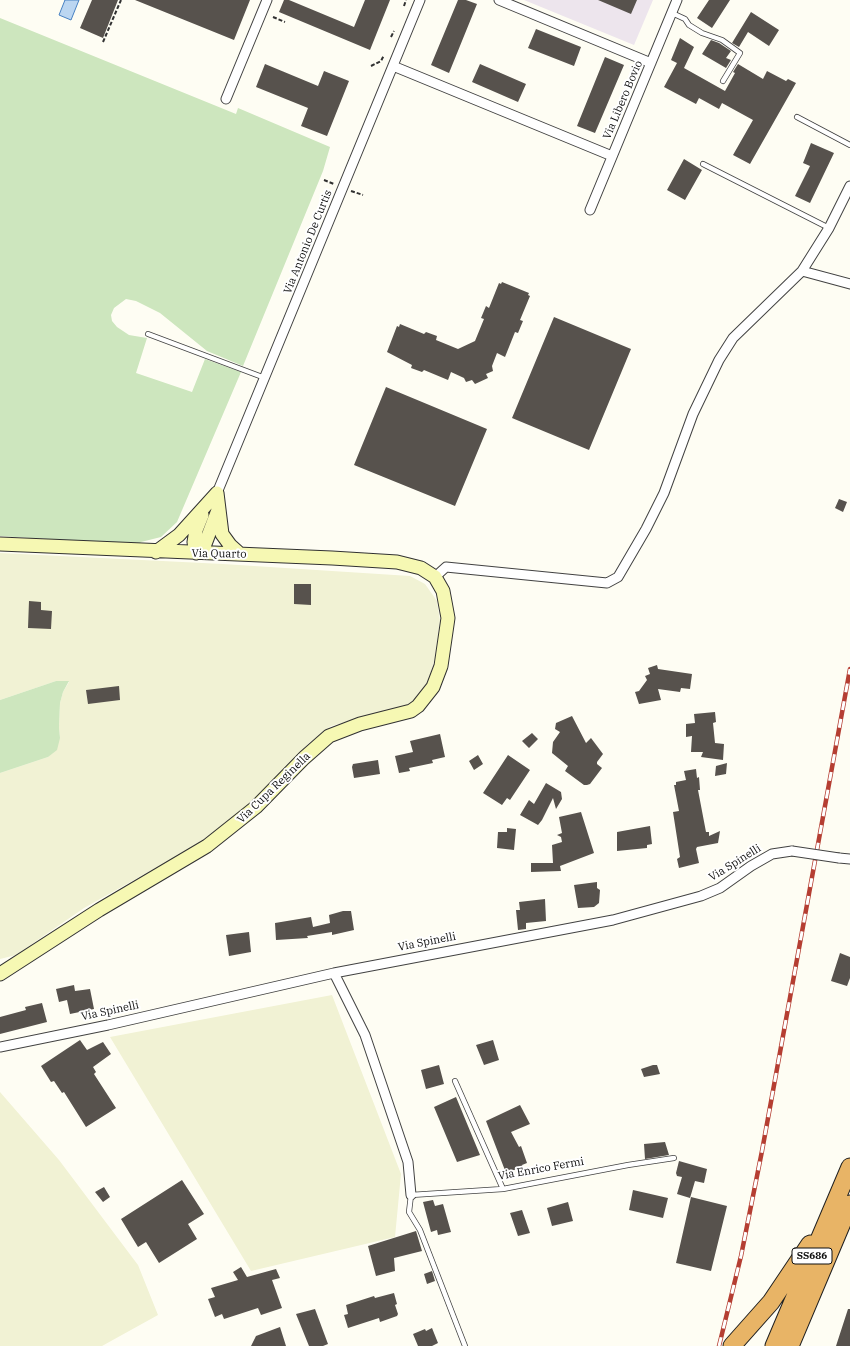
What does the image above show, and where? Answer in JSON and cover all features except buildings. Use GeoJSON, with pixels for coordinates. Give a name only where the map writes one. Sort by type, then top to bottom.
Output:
{"type":"FeatureCollection","features":[{"type":"Feature","properties":{"kind":"highway","name":"SS686"},"geometry":{"type":"LineString","coordinates":[[774,1346],[850,1167]]}},
{"type":"Feature","properties":{"kind":"highway","name":"SS686"},"geometry":{"type":"LineString","coordinates":[[790,1346],[850,1204]]}},
{"type":"Feature","properties":{"kind":"highway"},"geometry":{"type":"LineString","coordinates":[[732,1346],[771,1302],[804,1251],[826,1225]]}},
{"type":"Feature","properties":{"kind":"street"},"geometry":{"type":"LineString","coordinates":[[226,99],[267,0]]}},
{"type":"Feature","properties":{"kind":"street","name":"Via Antonio De Curtis"},"geometry":{"type":"LineString","coordinates":[[217,493],[420,0]]}},
{"type":"Feature","properties":{"kind":"street"},"geometry":{"type":"LineString","coordinates":[[499,0],[651,63]]}},
{"type":"Feature","properties":{"kind":"street","name":"Via Libero Bovio"},"geometry":{"type":"LineString","coordinates":[[590,210],[678,0]]}},
{"type":"Feature","properties":{"kind":"street"},"geometry":{"type":"LineString","coordinates":[[393,66],[612,156]]}},
{"type":"Feature","properties":{"kind":"street"},"geometry":{"type":"LineString","coordinates":[[435,577],[446,567],[607,583],[615,580],[636,548],[664,493],[693,414],[719,360],[733,338],[802,271],[829,228],[850,186]]}},
{"type":"Feature","properties":{"kind":"street"},"geometry":{"type":"LineString","coordinates":[[802,271],[850,284]]}},
{"type":"Feature","properties":{"kind":"street"},"geometry":{"type":"LineString","coordinates":[[156,552],[179,535],[217,493]]}},
{"type":"Feature","properties":{"kind":"street"},"geometry":{"type":"LineString","coordinates":[[217,493],[222,534],[230,545],[240,554]]}},
{"type":"Feature","properties":{"kind":"street"},"geometry":{"type":"LineString","coordinates":[[196,553],[194,542],[196,530],[206,504]]}},
{"type":"Feature","properties":{"kind":"street"},"geometry":{"type":"LineString","coordinates":[[196,553],[205,544],[218,509]]}},
{"type":"Feature","properties":{"kind":"street","name":"Via Quarto"},"geometry":{"type":"LineString","coordinates":[[0,544],[397,562],[421,568],[435,577]]}},
{"type":"Feature","properties":{"kind":"street","name":"Via Cupa Reginella"},"geometry":{"type":"LineString","coordinates":[[0,974],[99,910],[207,846],[256,807],[304,758],[329,736],[360,724],[411,711],[421,703],[433,687],[437,676],[447,630],[448,618],[445,598],[435,577]]}},
{"type":"Feature","properties":{"kind":"street","name":"Via Spinelli"},"geometry":{"type":"LineString","coordinates":[[0,1047],[108,1025],[334,972],[612,920],[701,896],[720,888],[751,866],[772,854],[792,851],[850,859]]}},
{"type":"Feature","properties":{"kind":"street"},"geometry":{"type":"LineString","coordinates":[[334,972],[365,1035],[408,1162],[411,1195]]}},
{"type":"Feature","properties":{"kind":"lane"},"geometry":{"type":"LineString","coordinates":[[672,14],[685,19],[689,25],[702,33],[722,40],[740,53],[723,81]]}},
{"type":"Feature","properties":{"kind":"lane"},"geometry":{"type":"LineString","coordinates":[[797,117],[850,145]]}},
{"type":"Feature","properties":{"kind":"lane"},"geometry":{"type":"LineString","coordinates":[[703,164],[829,228]]}},
{"type":"Feature","properties":{"kind":"lane"},"geometry":{"type":"LineString","coordinates":[[148,334],[176,347],[265,378]]}},
{"type":"Feature","properties":{"kind":"lane"},"geometry":{"type":"LineString","coordinates":[[455,1081],[503,1189]]}},
{"type":"Feature","properties":{"kind":"lane","name":"Via Enrico Fermi"},"geometry":{"type":"LineString","coordinates":[[411,1195],[503,1189],[628,1165],[674,1158]]}},
{"type":"Feature","properties":{"kind":"lane"},"geometry":{"type":"LineString","coordinates":[[411,1195],[409,1212],[420,1230],[465,1346]]}},
{"type":"Feature","properties":{"kind":"path"},"geometry":{"type":"LineString","coordinates":[[103,42],[120,0]]}},
{"type":"Feature","properties":{"kind":"path"},"geometry":{"type":"LineString","coordinates":[[404,6],[406,0]]}},
{"type":"Feature","properties":{"kind":"path"},"geometry":{"type":"LineString","coordinates":[[273,17],[285,22]]}},
{"type":"Feature","properties":{"kind":"path"},"geometry":{"type":"LineString","coordinates":[[391,37],[394,31]]}},
{"type":"Feature","properties":{"kind":"path"},"geometry":{"type":"LineString","coordinates":[[371,66],[381,61],[384,54]]}},
{"type":"Feature","properties":{"kind":"shaded area"},"geometry":{"type":"Polygon","coordinates":[[[524,0],[653,0],[634,45],[524,0]]]}},
{"type":"Feature","properties":{"kind":"green space"},"geometry":{"type":"Polygon","coordinates":[[[0,18],[236,114],[238,108],[330,147],[323,171],[243,366],[207,351],[160,313],[136,301],[126,299],[114,308],[111,315],[112,321],[117,327],[129,335],[147,338],[136,373],[192,392],[205,359],[241,372],[177,522],[161,537],[141,542],[138,545],[0,536],[0,18]]]}},
{"type":"Feature","properties":{"kind":"green space"},"geometry":{"type":"Polygon","coordinates":[[[0,553],[223,564],[410,576],[425,584],[437,601],[440,621],[435,658],[425,692],[409,705],[331,726],[309,743],[262,792],[227,824],[184,852],[84,908],[16,955],[0,959],[0,773],[48,757],[60,738],[60,703],[63,692],[69,682],[56,681],[0,700],[0,553]]]}},
{"type":"Feature","properties":{"kind":"green space"},"geometry":{"type":"Polygon","coordinates":[[[56,681],[69,681],[63,692],[60,703],[60,738],[57,750],[48,757],[0,773],[0,700],[56,681]]]}},
{"type":"Feature","properties":{"kind":"green space"},"geometry":{"type":"Polygon","coordinates":[[[332,995],[401,1174],[395,1237],[251,1271],[110,1037],[332,995]]]}},
{"type":"Feature","properties":{"kind":"green space"},"geometry":{"type":"Polygon","coordinates":[[[0,1092],[59,1160],[138,1265],[158,1315],[102,1346],[0,1346],[0,1092]]]}},
{"type":"Feature","properties":{"kind":"water"},"geometry":{"type":"Polygon","coordinates":[[[65,0],[79,0],[71,20],[59,15],[65,0]]]}},
{"type":"Feature","properties":{"kind":"railway"},"geometry":{"type":"LineString","coordinates":[[719,1346],[741,1256],[762,1151],[850,669]]}}]}
